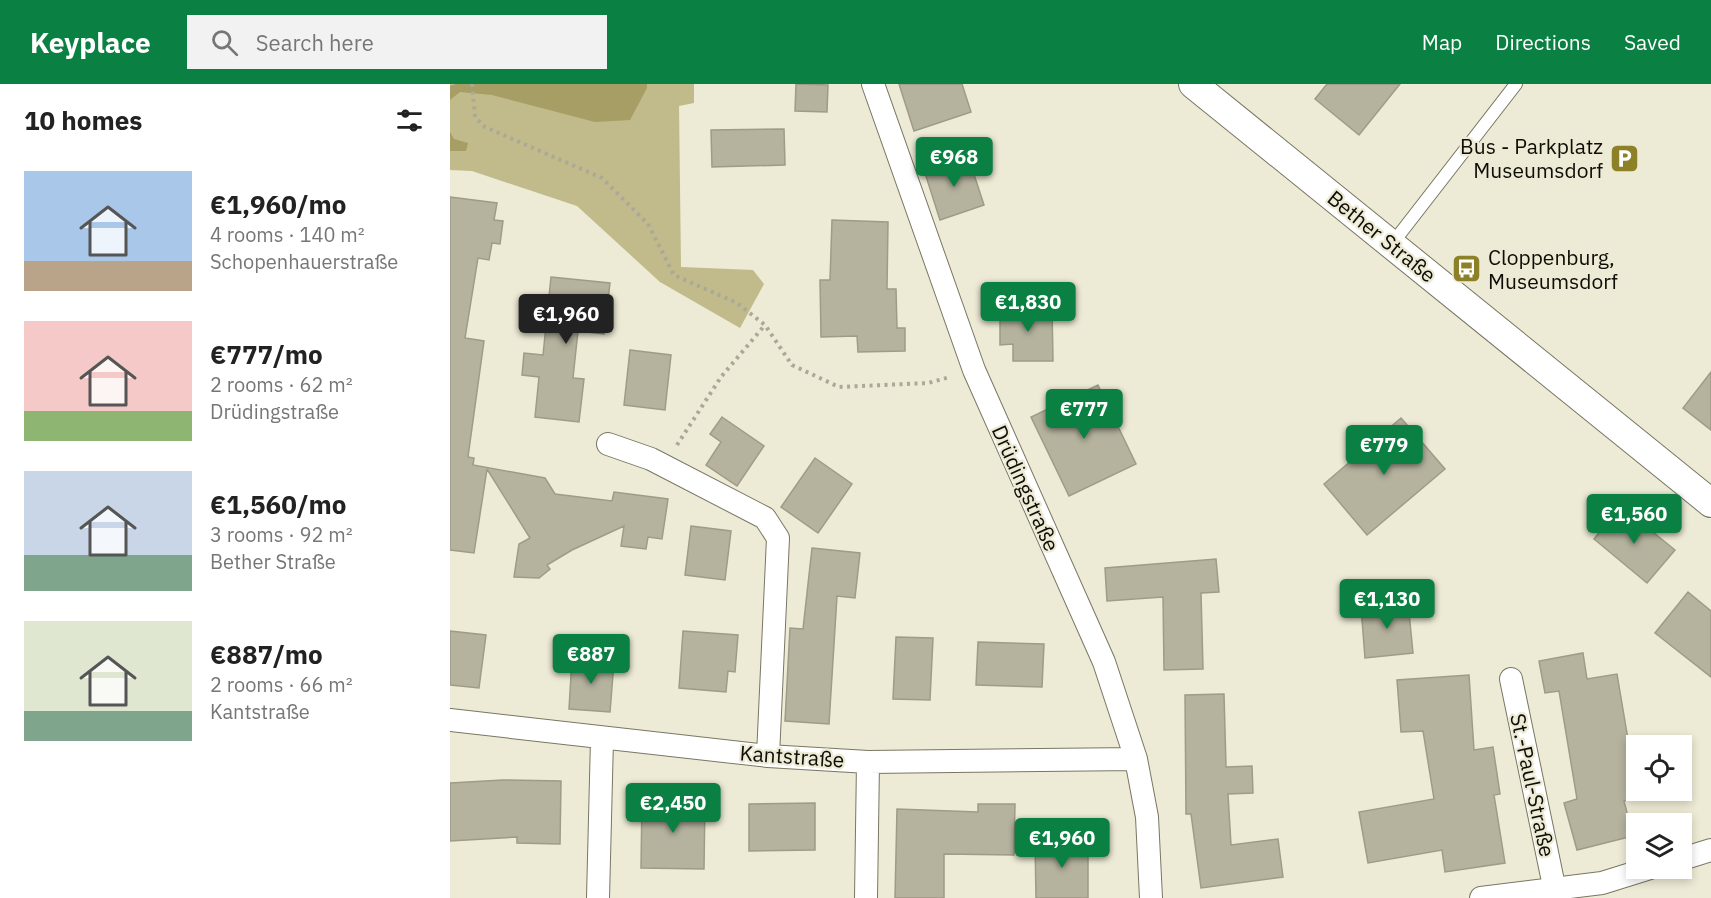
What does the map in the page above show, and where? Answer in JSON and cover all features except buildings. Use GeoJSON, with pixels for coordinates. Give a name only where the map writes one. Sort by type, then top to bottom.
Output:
{"type":"FeatureCollection","features":[{"type":"Feature","properties":{"kind":"street","name":"Drüdingstraße"},"geometry":{"type":"LineString","coordinates":[[873,84],[974,370],[1104,662],[1136,759],[1147,817],[1151,898]]}},
{"type":"Feature","properties":{"kind":"street","name":"Bether Straße"},"geometry":{"type":"LineString","coordinates":[[1192,84],[1711,503]]}},
{"type":"Feature","properties":{"kind":"street"},"geometry":{"type":"LineString","coordinates":[[608,444],[651,459],[765,518],[778,538],[768,756]]}},
{"type":"Feature","properties":{"kind":"street","name":"St.-Paul-Straße"},"geometry":{"type":"LineString","coordinates":[[1511,679],[1555,891]]}},
{"type":"Feature","properties":{"kind":"street","name":"Kantstraße"},"geometry":{"type":"LineString","coordinates":[[450,720],[768,756],[868,762],[1136,759]]}},
{"type":"Feature","properties":{"kind":"street"},"geometry":{"type":"LineString","coordinates":[[598,898],[602,739]]}},
{"type":"Feature","properties":{"kind":"street"},"geometry":{"type":"LineString","coordinates":[[866,898],[868,762]]}},
{"type":"Feature","properties":{"kind":"street"},"geometry":{"type":"LineString","coordinates":[[1692,858],[1709,855]]}},
{"type":"Feature","properties":{"kind":"street"},"geometry":{"type":"LineString","coordinates":[[1481,898],[1555,891],[1602,883],[1626,876]]}},
{"type":"Feature","properties":{"kind":"lane"},"geometry":{"type":"LineString","coordinates":[[1392,244],[1516,84]]}},
{"type":"Feature","properties":{"kind":"path"},"geometry":{"type":"LineString","coordinates":[[472,84],[474,117],[485,127],[603,177],[648,224],[674,275],[737,303],[765,325],[792,365],[839,387],[928,383],[974,370]]}},
{"type":"Feature","properties":{"kind":"path"},"geometry":{"type":"LineString","coordinates":[[651,459],[675,449],[722,377],[765,325]]}},
{"type":"Feature","properties":{"kind":"shaded area"},"geometry":{"type":"Polygon","coordinates":[[[450,84],[694,84],[694,103],[679,106],[681,267],[753,270],[764,284],[740,328],[660,282],[577,206],[472,171],[450,170],[450,84]]]}},
{"type":"Feature","properties":{"kind":"shaded area"},"geometry":{"type":"Polygon","coordinates":[[[456,84],[647,84],[647,88],[630,120],[595,122],[492,95],[460,92],[450,100],[450,86],[456,84]]]}},
{"type":"Feature","properties":{"kind":"shaded area"},"geometry":{"type":"Polygon","coordinates":[[[450,132],[454,139],[468,143],[466,151],[450,151],[450,132]]]}},
{"type":"Feature","properties":{"kind":"place","name":"Bus - Parkplatz Museumsdorf"},"geometry":{"type":"Point","coordinates":[1624,158]}},
{"type":"Feature","properties":{"kind":"place","name":"Cloppenburg, Museumsdorf"},"geometry":{"type":"Point","coordinates":[1467,269]}}]}
